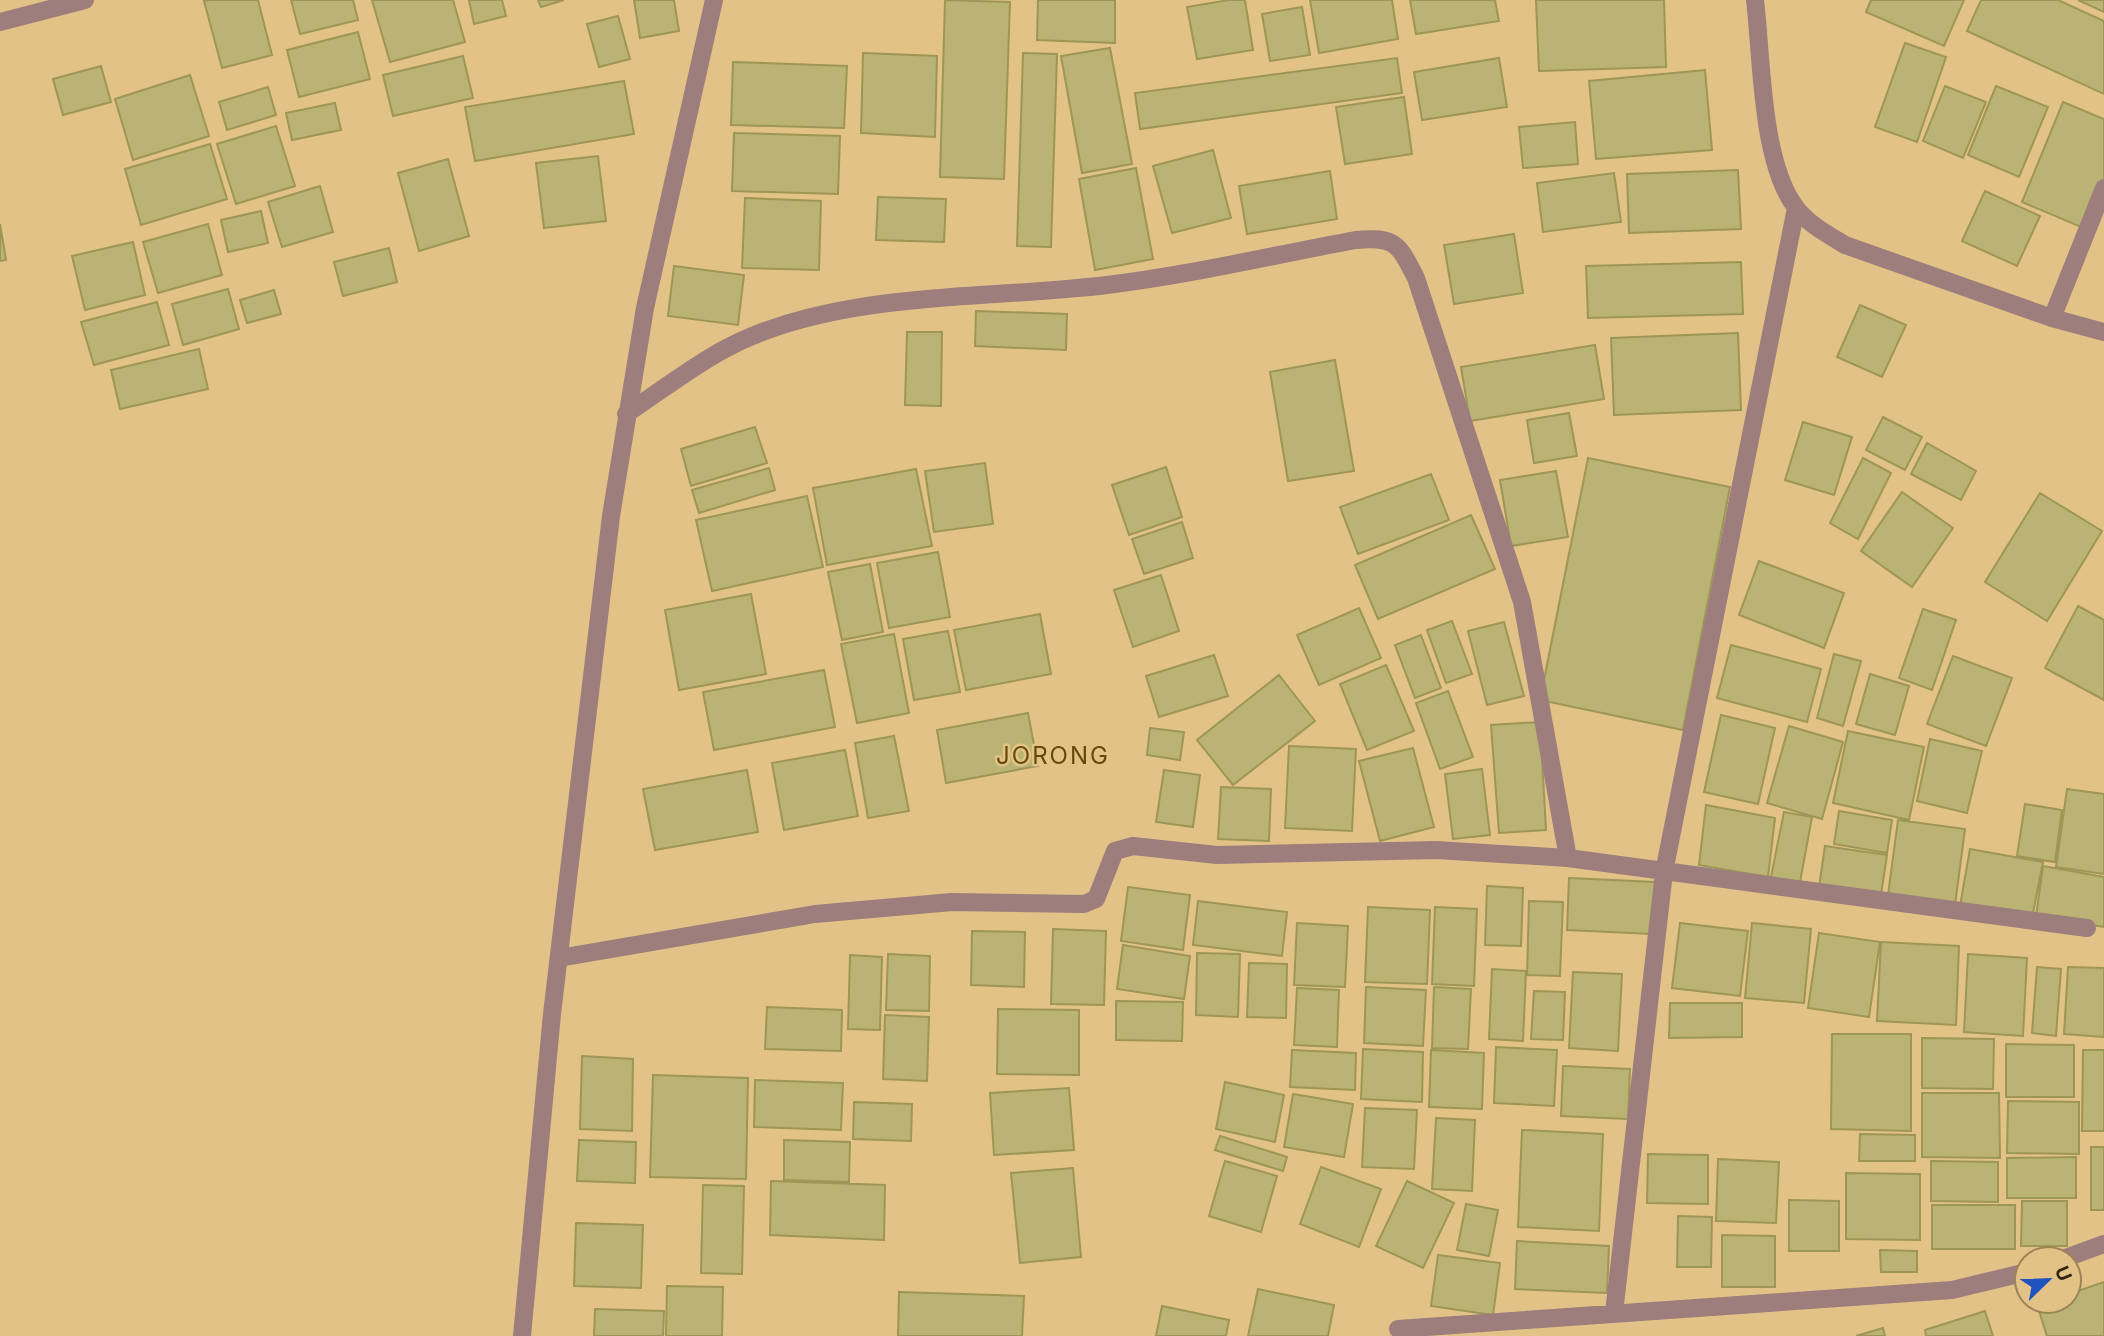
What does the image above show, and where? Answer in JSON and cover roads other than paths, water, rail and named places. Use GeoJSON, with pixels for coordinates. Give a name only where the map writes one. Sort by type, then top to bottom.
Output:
{"type":"FeatureCollection","features":[{"type":"Feature","properties":{"kind":"street"},"geometry":{"type":"LineString","coordinates":[[0,22],[85,0]]}},
{"type":"Feature","properties":{"kind":"street"},"geometry":{"type":"LineString","coordinates":[[522,1336],[559,958],[611,516],[645,308],[714,0]]}},
{"type":"Feature","properties":{"kind":"street"},"geometry":{"type":"LineString","coordinates":[[1755,0],[1771,143],[1781,183],[1796,208],[1822,232],[1845,244],[2052,318],[2104,332]]}},
{"type":"Feature","properties":{"kind":"street"},"geometry":{"type":"LineString","coordinates":[[2052,318],[2104,188]]}},
{"type":"Feature","properties":{"kind":"street"},"geometry":{"type":"LineString","coordinates":[[1614,1313],[1664,872],[1796,208]]}},
{"type":"Feature","properties":{"kind":"street"},"geometry":{"type":"LineString","coordinates":[[626,414],[724,349],[791,323],[849,308],[1063,291],[1175,277],[1356,240],[1378,238],[1392,241],[1403,252],[1416,278],[1522,602],[1568,858]]}},
{"type":"Feature","properties":{"kind":"street"},"geometry":{"type":"LineString","coordinates":[[559,958],[816,914],[952,902],[1084,904],[1096,899],[1115,851],[1133,846],[1217,855],[1436,850],[1568,858],[2087,928]]}},
{"type":"Feature","properties":{"kind":"street"},"geometry":{"type":"LineString","coordinates":[[2083,1252],[2104,1244]]}},
{"type":"Feature","properties":{"kind":"street"},"geometry":{"type":"LineString","coordinates":[[1398,1329],[1952,1290],[2013,1275]]}},
{"type":"Feature","properties":{"kind":"district","name":"JORONG"},"geometry":{"type":"Point","coordinates":[1053,755]}}]}
